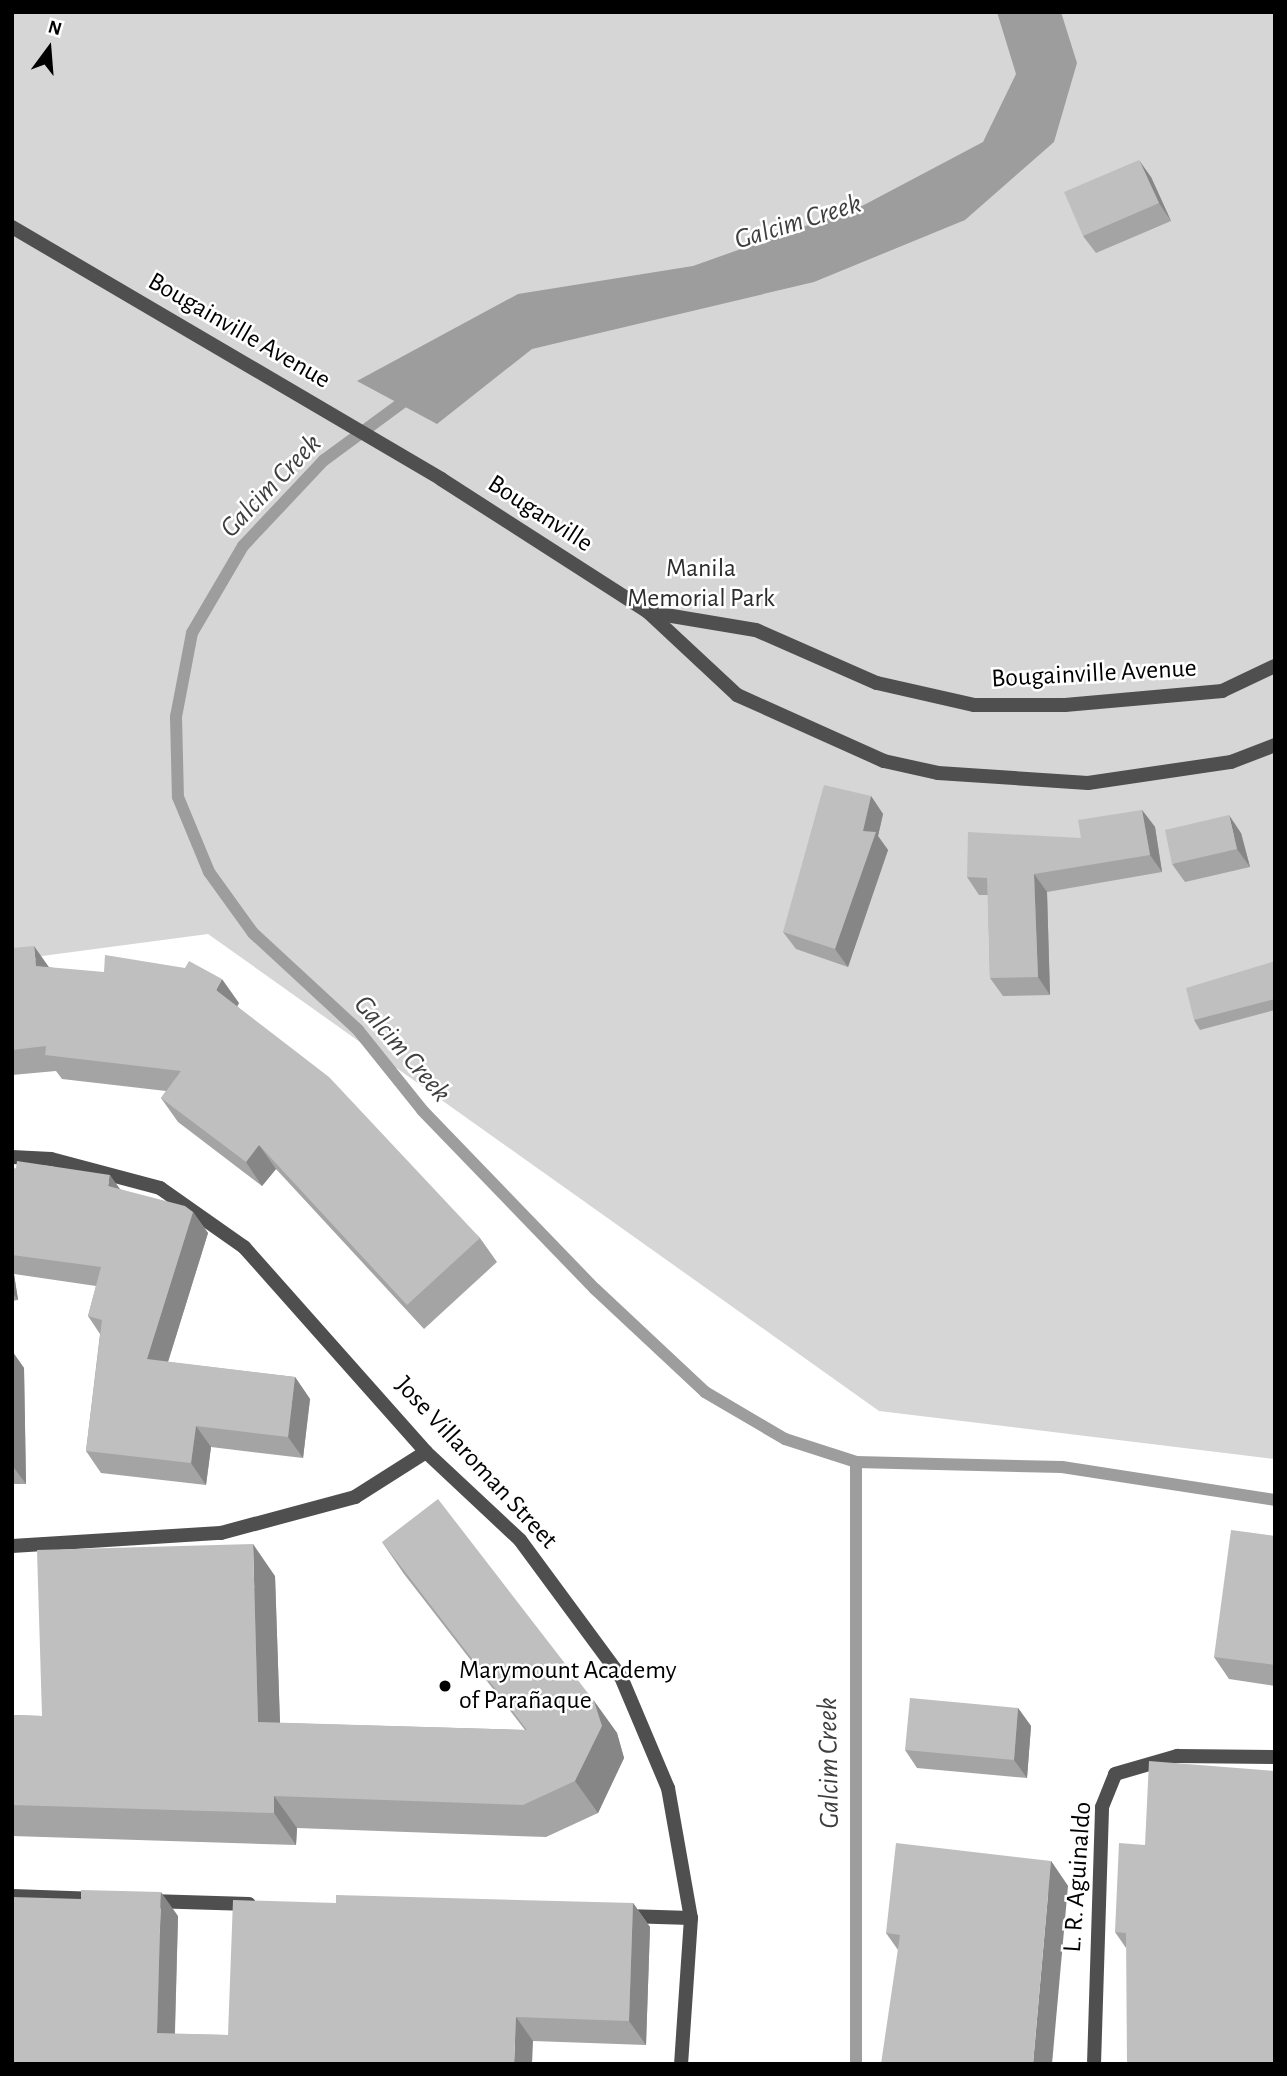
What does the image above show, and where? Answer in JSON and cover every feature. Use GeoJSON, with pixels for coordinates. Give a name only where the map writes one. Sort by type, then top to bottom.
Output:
{"type":"FeatureCollection","features":[{"type":"Feature","properties":{"kind":"street","name":"Bougainville Avenue"},"geometry":{"type":"LineString","coordinates":[[12,227],[440,479]]}},
{"type":"Feature","properties":{"kind":"street","name":"Bouganville"},"geometry":{"type":"LineString","coordinates":[[440,479],[648,612],[737,695],[884,761],[938,773],[1088,783],[1231,762],[1275,745]]}},
{"type":"Feature","properties":{"kind":"street","name":"Bouganville"},"geometry":{"type":"LineString","coordinates":[[648,612],[755,630]]}},
{"type":"Feature","properties":{"kind":"street","name":"Bougainville Avenue"},"geometry":{"type":"LineString","coordinates":[[755,630],[877,683],[974,705],[1065,705],[1222,691],[1275,666]]}},
{"type":"Feature","properties":{"kind":"street","name":"Jose Villaroman Street"},"geometry":{"type":"LineString","coordinates":[[12,1157],[51,1159],[160,1188],[244,1247],[426,1452],[520,1540],[621,1677],[668,1788],[691,1918],[681,2064]]}},
{"type":"Feature","properties":{"kind":"street"},"geometry":{"type":"LineString","coordinates":[[12,1546],[221,1533],[355,1497],[426,1452]]}},
{"type":"Feature","properties":{"kind":"street","name":"L. R. Aguinaldo"},"geometry":{"type":"LineString","coordinates":[[1094,2064],[1102,1807],[1115,1774],[1177,1756],[1275,1757]]}},
{"type":"Feature","properties":{"kind":"street"},"geometry":{"type":"LineString","coordinates":[[12,1896],[109,1899]]}},
{"type":"Feature","properties":{"kind":"street"},"geometry":{"type":"LineString","coordinates":[[137,1900],[261,1904]]}},
{"type":"Feature","properties":{"kind":"street"},"geometry":{"type":"LineString","coordinates":[[607,1916],[691,1918]]}},
{"type":"Feature","properties":{"kind":"green space","name":"Manila Memorial Park"},"geometry":{"type":"Polygon","coordinates":[[[12,12],[1275,12],[1275,1459],[879,1411],[208,934],[12,960],[12,12]]]}},
{"type":"Feature","properties":{"kind":"shaded area"},"geometry":{"type":"Polygon","coordinates":[[[997,12],[1061,12],[1077,63],[1054,142],[965,220],[814,282],[532,349],[437,424],[357,381],[518,294],[693,266],[862,206],[983,142],[1016,74],[997,12]]]}},
{"type":"Feature","properties":{"kind":"building"},"geometry":{"type":"Polygon","coordinates":[[[1139,160],[1159,203],[1083,236],[1064,192],[1139,160]]]}},
{"type":"Feature","properties":{"kind":"building"},"geometry":{"type":"Polygon","coordinates":[[[824,785],[871,796],[863,831],[876,832],[835,949],[783,932],[824,785]]]}},
{"type":"Feature","properties":{"kind":"building"},"geometry":{"type":"Polygon","coordinates":[[[1142,810],[1150,855],[1034,874],[1038,977],[990,978],[987,878],[967,877],[968,832],[1081,838],[1078,820],[1142,810]]]}},
{"type":"Feature","properties":{"kind":"building"},"geometry":{"type":"Polygon","coordinates":[[[1229,815],[1237,849],[1172,864],[1165,830],[1229,815]]]}},
{"type":"Feature","properties":{"kind":"building"},"geometry":{"type":"Polygon","coordinates":[[[34,946],[36,966],[104,972],[105,955],[185,968],[189,961],[222,979],[216,990],[329,1077],[480,1238],[407,1305],[259,1145],[246,1162],[161,1098],[181,1071],[45,1055],[46,1046],[12,1050],[12,948],[34,946]]]}},
{"type":"Feature","properties":{"kind":"building"},"geometry":{"type":"Polygon","coordinates":[[[1275,961],[1275,999],[1194,1020],[1186,988],[1275,961]]]}},
{"type":"Feature","properties":{"kind":"building"},"geometry":{"type":"Polygon","coordinates":[[[17,1161],[110,1175],[108,1186],[185,1206],[193,1212],[147,1359],[295,1377],[288,1437],[196,1426],[191,1463],[86,1451],[102,1320],[88,1316],[101,1267],[12,1255],[12,1169],[16,1168],[17,1161]]]}},
{"type":"Feature","properties":{"kind":"building"},"geometry":{"type":"Polygon","coordinates":[[[438,1499],[594,1701],[602,1726],[575,1781],[523,1805],[274,1796],[274,1813],[12,1805],[12,1715],[42,1716],[37,1550],[253,1544],[258,1722],[527,1730],[382,1542],[438,1499]]]}},
{"type":"Feature","properties":{"kind":"building"},"geometry":{"type":"Polygon","coordinates":[[[1231,1530],[1275,1536],[1275,1665],[1214,1657],[1231,1530]]]}},
{"type":"Feature","properties":{"kind":"building"},"geometry":{"type":"Polygon","coordinates":[[[910,1698],[1018,1708],[1014,1760],[905,1750],[910,1698]]]}},
{"type":"Feature","properties":{"kind":"building"},"geometry":{"type":"Polygon","coordinates":[[[1149,1761],[1275,1771],[1275,2064],[1127,2064],[1126,1933],[1115,1932],[1119,1843],[1145,1845],[1149,1761]]]}},
{"type":"Feature","properties":{"kind":"building"},"geometry":{"type":"Polygon","coordinates":[[[896,1843],[1051,1861],[1033,2064],[881,2064],[900,1935],[886,1933],[896,1843]]]}},
{"type":"Feature","properties":{"kind":"building"},"geometry":{"type":"Polygon","coordinates":[[[81,1890],[161,1892],[157,2033],[228,2035],[233,1900],[336,1903],[336,1895],[633,1903],[629,2021],[516,2017],[514,2064],[12,2064],[12,1897],[81,1899],[81,1890]]]}},
{"type":"Feature","properties":{"kind":"waterway","name":"Galcim Creek"},"geometry":{"type":"LineString","coordinates":[[414,394],[324,460],[243,546],[192,633],[176,717],[178,797],[209,872],[253,933],[358,1030],[422,1110],[595,1289],[705,1392],[785,1439],[856,1462],[1062,1467],[1275,1500]]}},
{"type":"Feature","properties":{"kind":"waterway","name":"Galcim Creek"},"geometry":{"type":"LineString","coordinates":[[856,1462],[856,2064]]}},
{"type":"Feature","properties":{"kind":"place","name":"Marymount Academy of Parañaque"},"geometry":{"type":"Point","coordinates":[445,1686]}}]}
